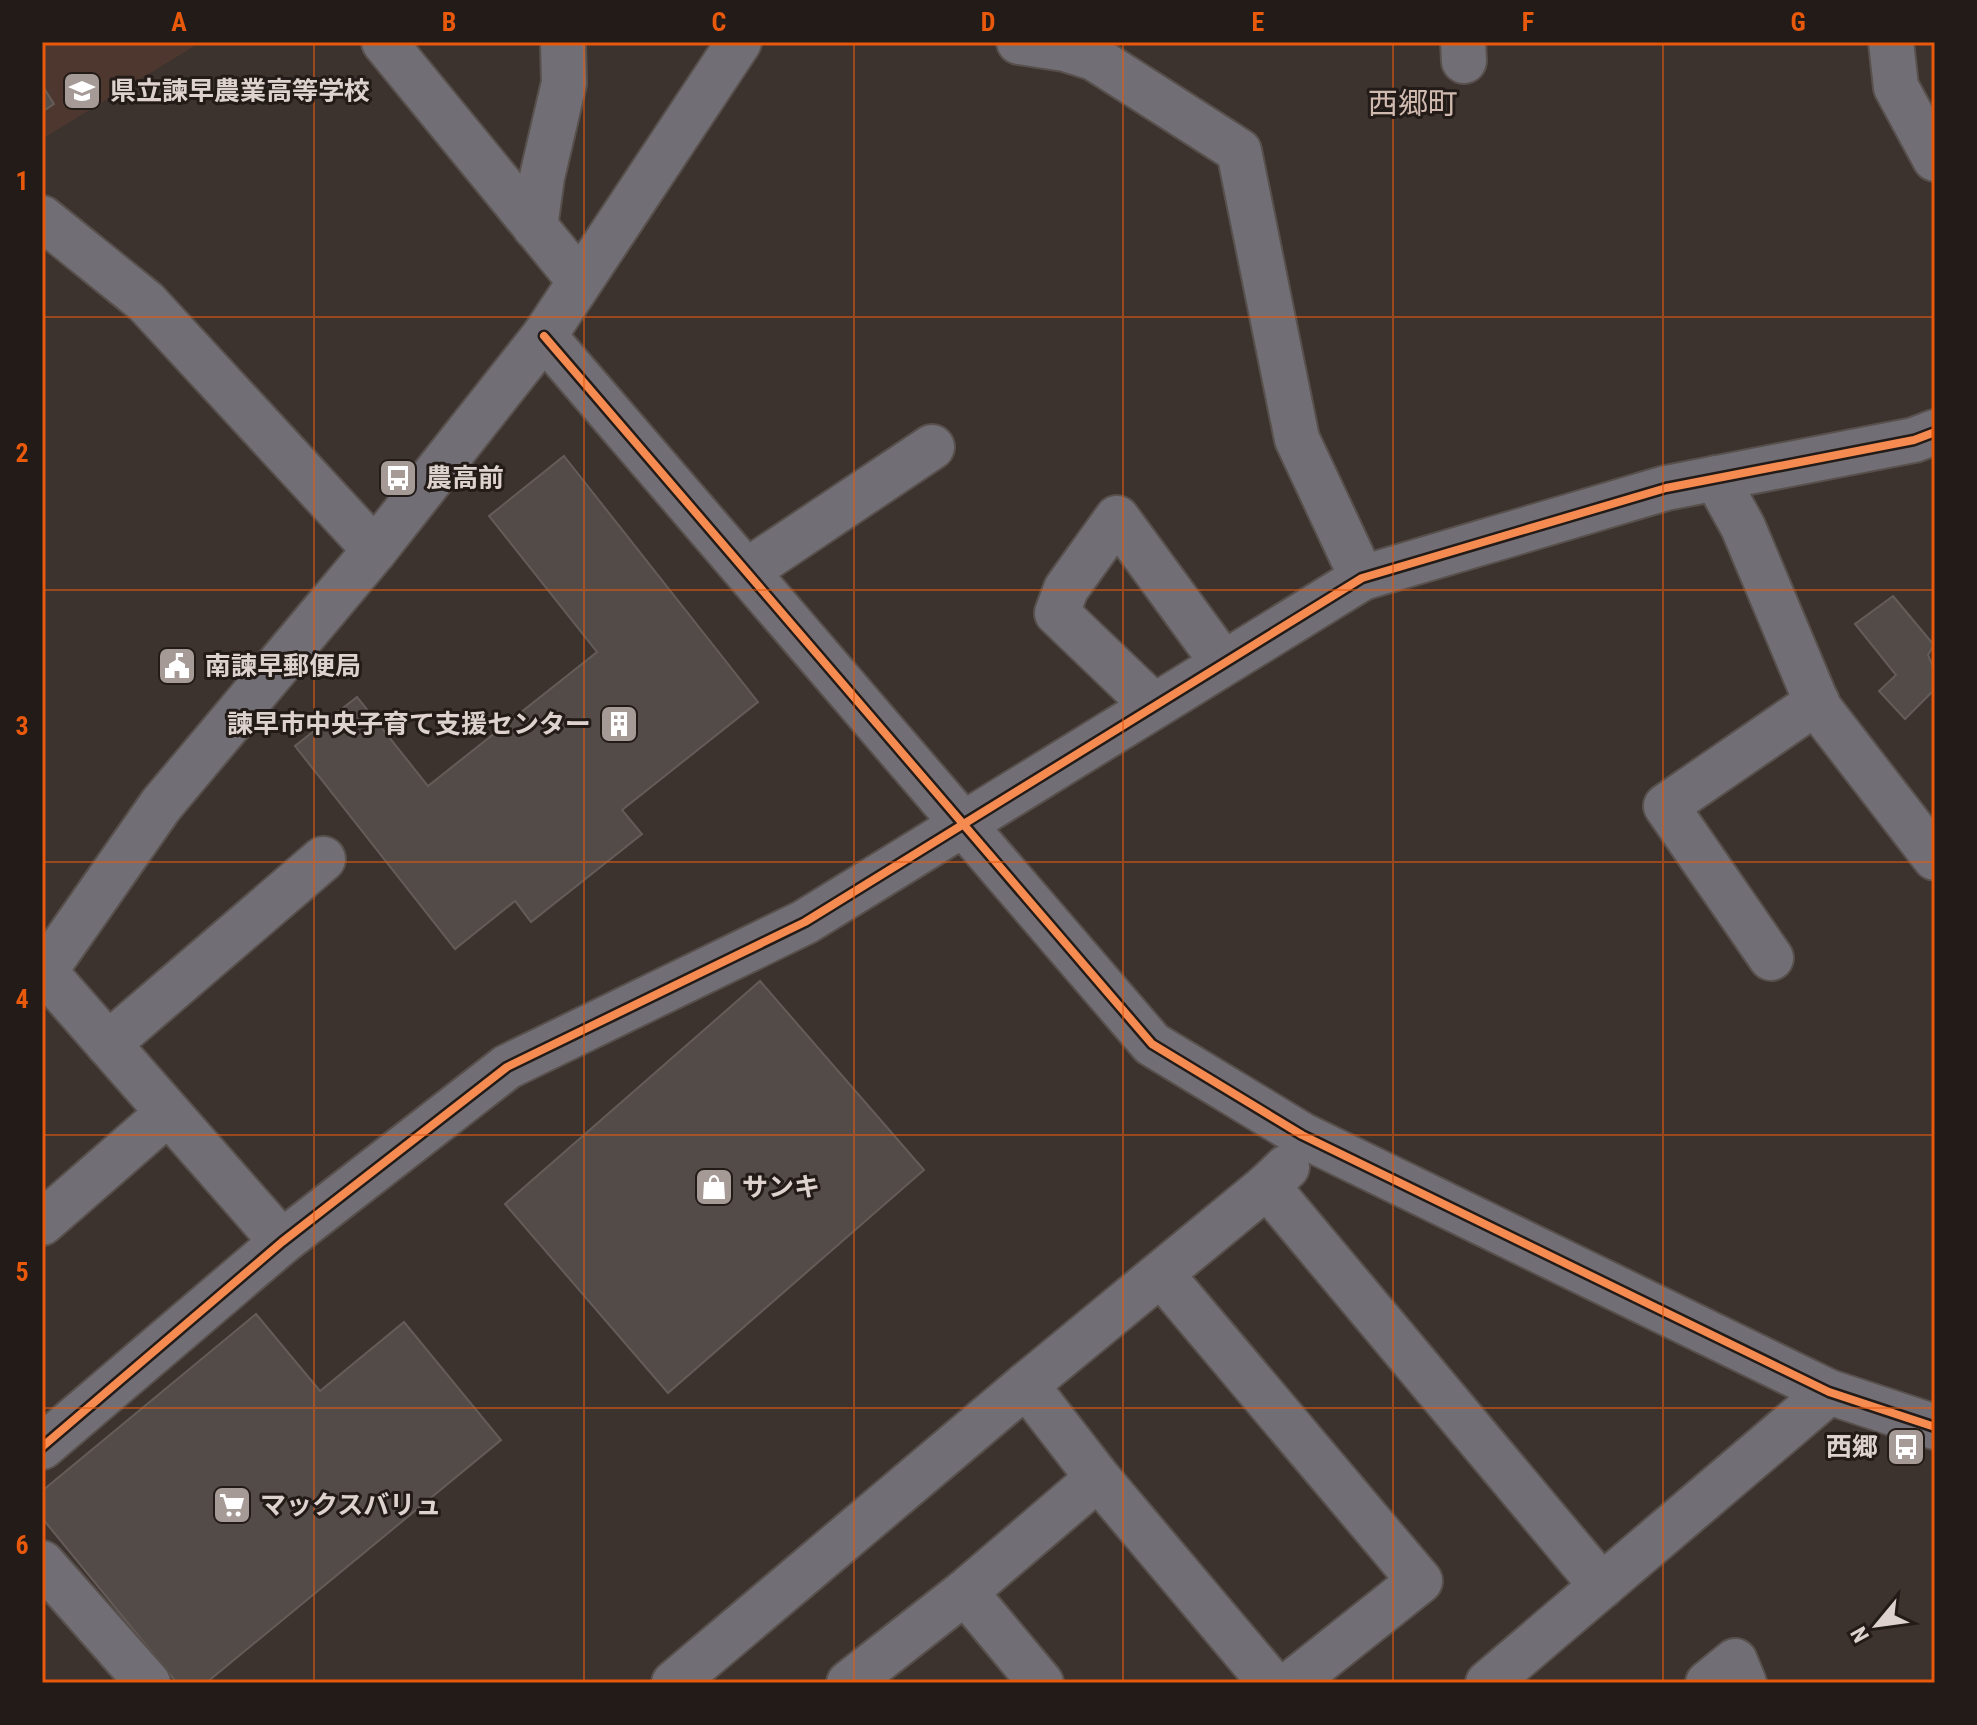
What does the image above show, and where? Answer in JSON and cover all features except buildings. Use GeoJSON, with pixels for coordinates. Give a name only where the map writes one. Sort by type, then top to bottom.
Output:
{"type":"FeatureCollection","features":[{"type":"Feature","properties":{"kind":"street"},"geometry":{"type":"LineString","coordinates":[[384,42],[579,280]]}},
{"type":"Feature","properties":{"kind":"street"},"geometry":{"type":"LineString","coordinates":[[535,227],[542,177],[564,83],[563,42]]}},
{"type":"Feature","properties":{"kind":"street"},"geometry":{"type":"LineString","coordinates":[[282,1242],[43,974],[161,805],[375,550],[544,336],[739,42]]}},
{"type":"Feature","properties":{"kind":"street"},"geometry":{"type":"LineString","coordinates":[[1891,42],[1896,87],[1921,98],[1935,159]]}},
{"type":"Feature","properties":{"kind":"street"},"geometry":{"type":"LineString","coordinates":[[1040,43],[1094,58],[1239,151],[1297,439],[1362,578]]}},
{"type":"Feature","properties":{"kind":"street"},"geometry":{"type":"LineString","coordinates":[[42,218],[146,302],[375,550]]}},
{"type":"Feature","properties":{"kind":"street"},"geometry":{"type":"LineString","coordinates":[[544,336],[1152,1044],[1314,1141],[1829,1392],[1935,1427]]}},
{"type":"Feature","properties":{"kind":"street"},"geometry":{"type":"LineString","coordinates":[[42,1447],[282,1242],[507,1067],[805,922],[1362,578],[1666,488],[1914,440],[1935,432]]}},
{"type":"Feature","properties":{"kind":"street"},"geometry":{"type":"LineString","coordinates":[[747,571],[932,447]]}},
{"type":"Feature","properties":{"kind":"street"},"geometry":{"type":"LineString","coordinates":[[1716,478],[1743,527],[1819,708],[1935,858]]}},
{"type":"Feature","properties":{"kind":"street"},"geometry":{"type":"LineString","coordinates":[[1154,706],[1057,613],[1066,589],[1117,518],[1223,663]]}},
{"type":"Feature","properties":{"kind":"street"},"geometry":{"type":"LineString","coordinates":[[1771,958],[1666,806],[1817,702]]}},
{"type":"Feature","properties":{"kind":"street"},"geometry":{"type":"LineString","coordinates":[[108,1044],[323,859]]}},
{"type":"Feature","properties":{"kind":"street"},"geometry":{"type":"LineString","coordinates":[[42,1223],[168,1113]]}},
{"type":"Feature","properties":{"kind":"street"},"geometry":{"type":"LineString","coordinates":[[674,1683],[1267,1186],[1314,1141]]}},
{"type":"Feature","properties":{"kind":"street"},"geometry":{"type":"LineString","coordinates":[[1267,1186],[1602,1586]]}},
{"type":"Feature","properties":{"kind":"street"},"geometry":{"type":"LineString","coordinates":[[1161,1274],[1420,1581],[1292,1683]]}},
{"type":"Feature","properties":{"kind":"street"},"geometry":{"type":"LineString","coordinates":[[1026,1385],[1098,1478],[1271,1683]]}},
{"type":"Feature","properties":{"kind":"street"},"geometry":{"type":"LineString","coordinates":[[1488,1683],[1829,1392]]}},
{"type":"Feature","properties":{"kind":"street"},"geometry":{"type":"LineString","coordinates":[[849,1683],[965,1592],[1098,1478]]}},
{"type":"Feature","properties":{"kind":"street"},"geometry":{"type":"LineString","coordinates":[[42,1563],[148,1683]]}},
{"type":"Feature","properties":{"kind":"street"},"geometry":{"type":"LineString","coordinates":[[965,1592],[1041,1683]]}},
{"type":"Feature","properties":{"kind":"street"},"geometry":{"type":"LineString","coordinates":[[1708,1683],[1735,1661],[1744,1683]]}},
{"type":"Feature","properties":{"kind":"shaded area","name":"県立諫早農業高等学校"},"geometry":{"type":"Polygon","coordinates":[[[42,42],[201,42],[42,139],[42,42]]]}},
{"type":"Feature","properties":{"kind":"cycle path"},"geometry":{"type":"LineString","coordinates":[[544,336],[1152,1044],[1302,1135],[1829,1392],[1935,1427]]}},
{"type":"Feature","properties":{"kind":"cycle path"},"geometry":{"type":"LineString","coordinates":[[42,1447],[282,1242],[507,1067],[805,922],[1362,578],[1666,488],[1914,440],[1935,432]]}},
{"type":"Feature","properties":{"kind":"place","name":"県立諫早農業高等学校"},"geometry":{"type":"Point","coordinates":[82,91]}},
{"type":"Feature","properties":{"kind":"place","name":"農高前"},"geometry":{"type":"Point","coordinates":[398,478]}},
{"type":"Feature","properties":{"kind":"place","name":"南諫早郵便局"},"geometry":{"type":"Point","coordinates":[177,666]}},
{"type":"Feature","properties":{"kind":"place","name":"諫早市中央子育て支援センター"},"geometry":{"type":"Point","coordinates":[619,724]}},
{"type":"Feature","properties":{"kind":"place","name":"サンキ"},"geometry":{"type":"Point","coordinates":[714,1187]}},
{"type":"Feature","properties":{"kind":"place","name":"西郷"},"geometry":{"type":"Point","coordinates":[1906,1447]}},
{"type":"Feature","properties":{"kind":"place","name":"マックスバリュ"},"geometry":{"type":"Point","coordinates":[232,1505]}},
{"type":"Feature","properties":{"kind":"district","name":"西郷町"},"geometry":{"type":"Point","coordinates":[1413,103]}}]}
